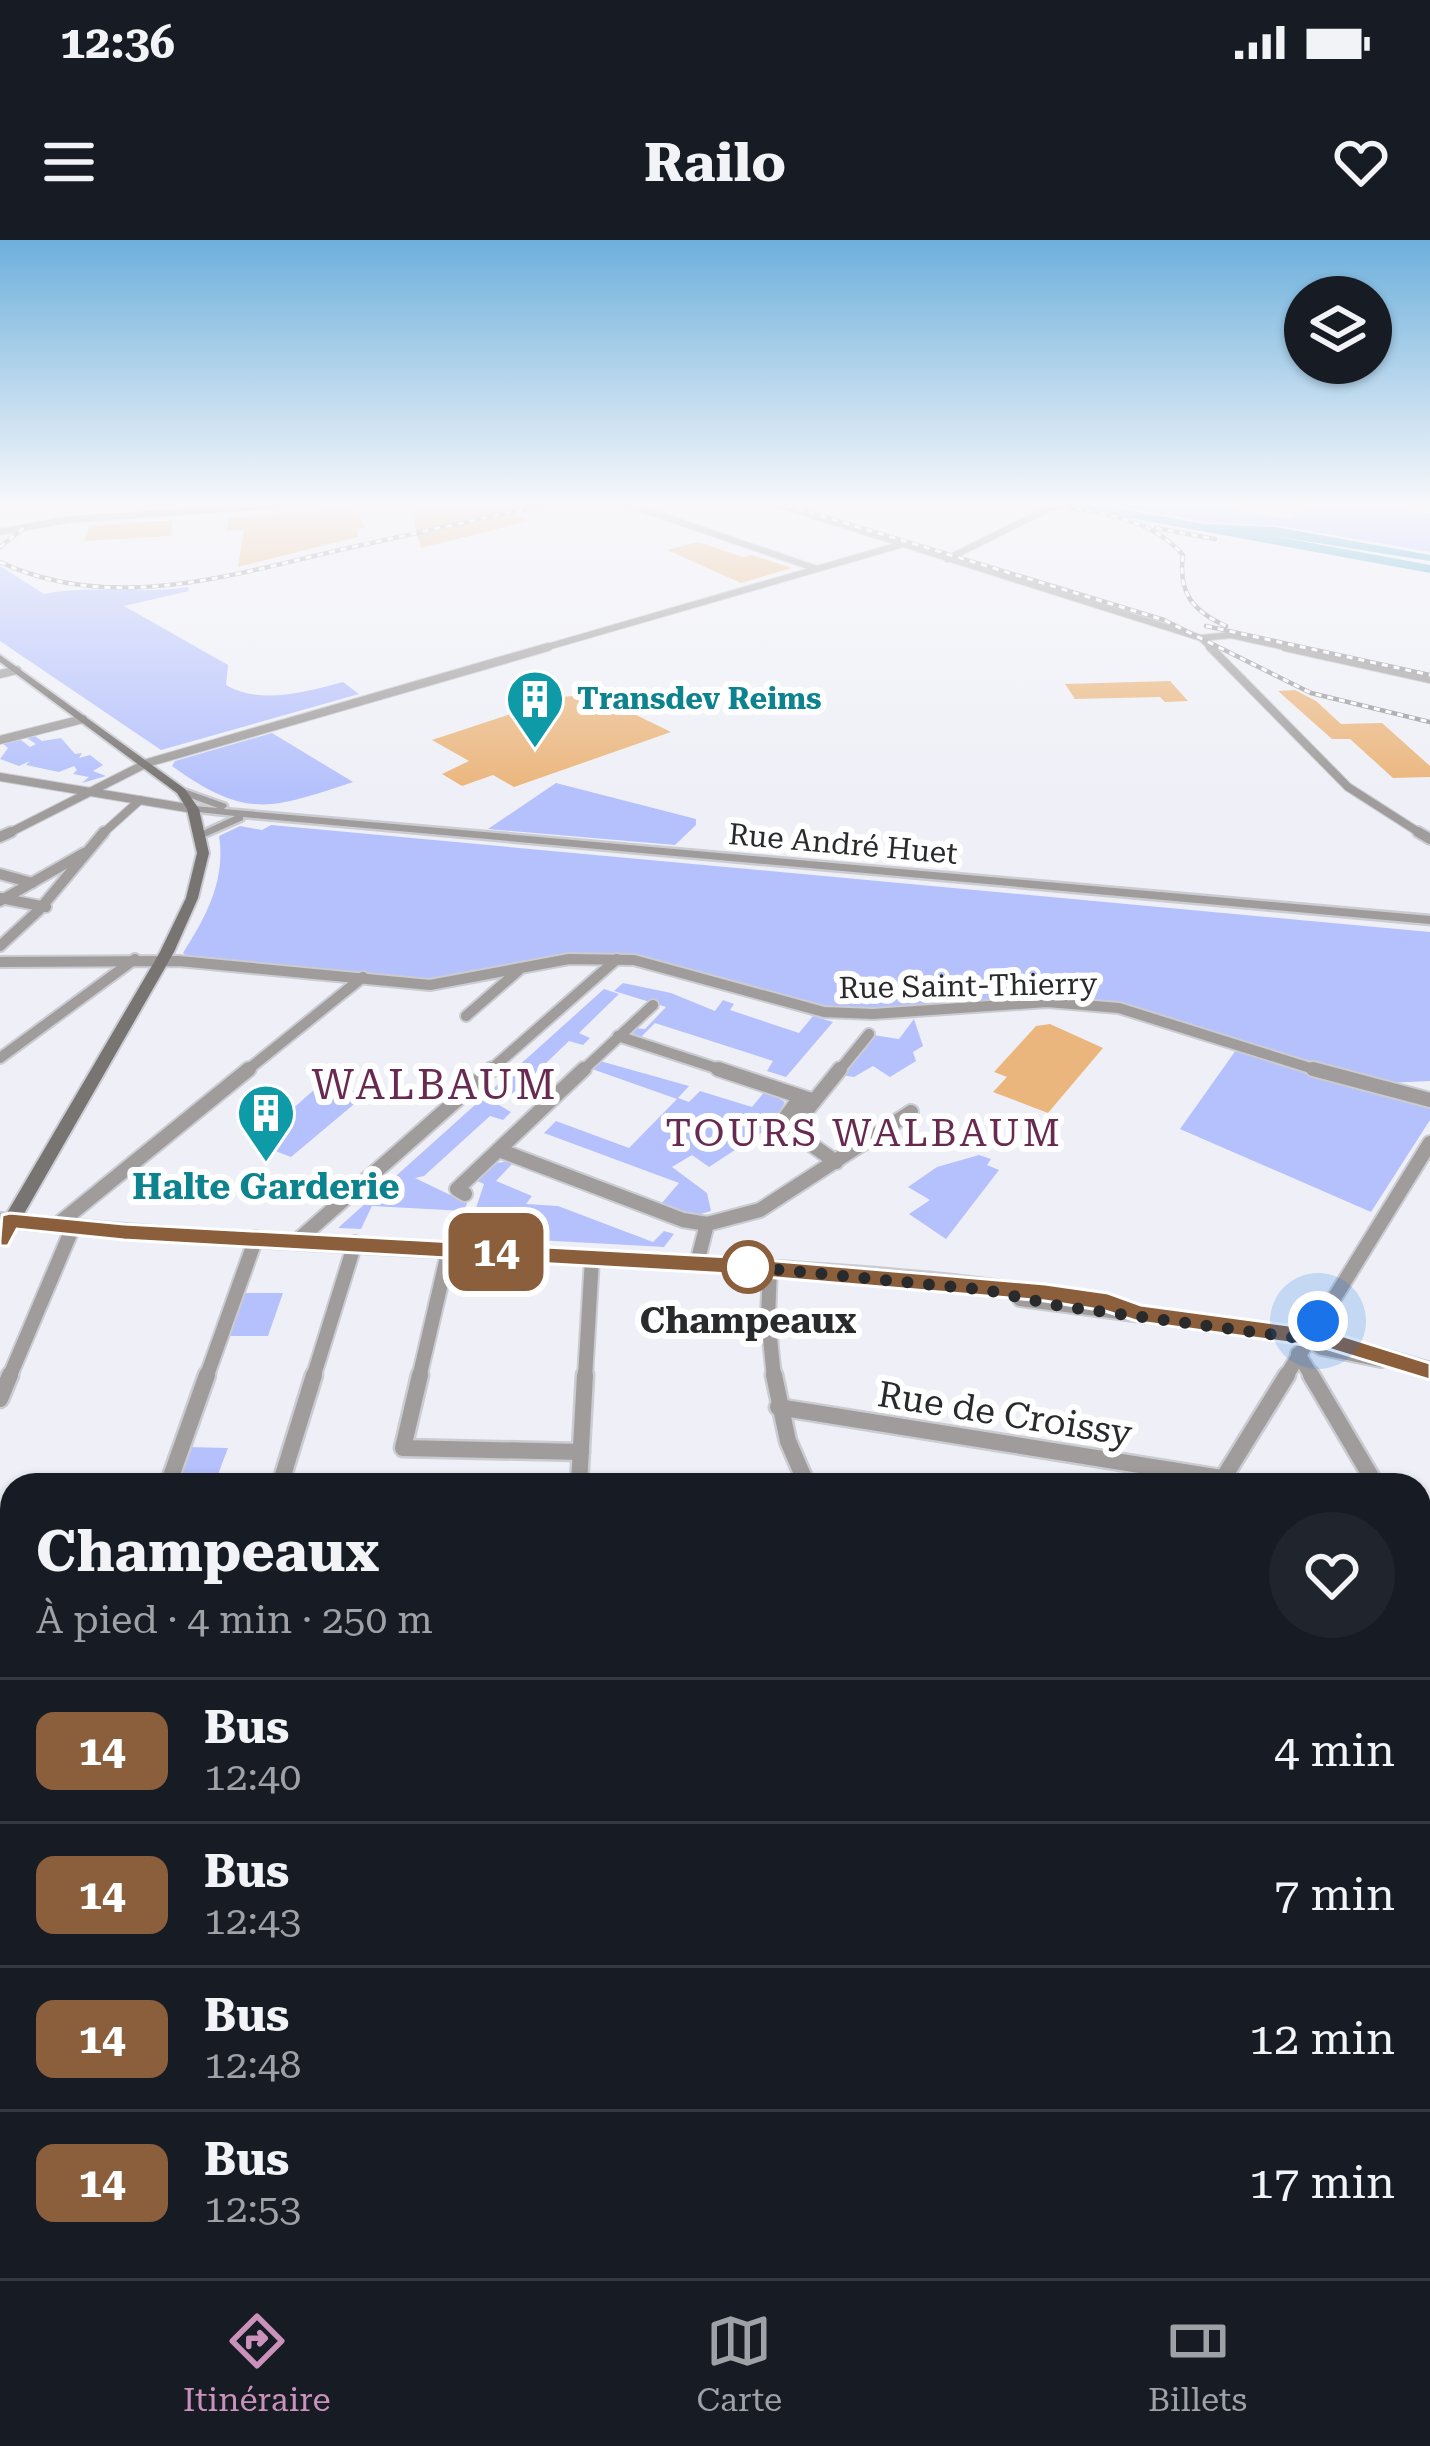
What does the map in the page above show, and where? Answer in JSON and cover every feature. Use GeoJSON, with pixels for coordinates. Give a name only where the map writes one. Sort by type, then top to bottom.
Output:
{"type":"FeatureCollection","features":[{"type":"Feature","properties":{"kind":"main road"},"geometry":{"type":"LineString","coordinates":[[0,658],[181,790],[193,809],[203,853],[192,898],[162,960],[5,1221],[0,1240]]}},
{"type":"Feature","properties":{"kind":"street"},"geometry":{"type":"LineString","coordinates":[[0,837],[147,763],[710,600]]}},
{"type":"Feature","properties":{"kind":"street"},"geometry":{"type":"LineString","coordinates":[[1080,600],[1201,638],[1231,635],[1430,679]]}},
{"type":"Feature","properties":{"kind":"street"},"geometry":{"type":"LineString","coordinates":[[1201,638],[1348,787],[1430,839]]}},
{"type":"Feature","properties":{"kind":"street"},"geometry":{"type":"LineString","coordinates":[[0,674],[17,670]]}},
{"type":"Feature","properties":{"kind":"street"},"geometry":{"type":"LineString","coordinates":[[0,740],[83,719]]}},
{"type":"Feature","properties":{"kind":"street"},"geometry":{"type":"LineString","coordinates":[[0,777],[193,809]]}},
{"type":"Feature","properties":{"kind":"street"},"geometry":{"type":"LineString","coordinates":[[181,790],[251,815]]}},
{"type":"Feature","properties":{"kind":"street"},"geometry":{"type":"LineString","coordinates":[[0,946],[46,907],[112,819],[140,800]]}},
{"type":"Feature","properties":{"kind":"street","name":"Rue André Huet"},"geometry":{"type":"LineString","coordinates":[[193,809],[1430,920]]}},
{"type":"Feature","properties":{"kind":"street","name":"Rue André Huet"},"geometry":{"type":"LineString","coordinates":[[200,836],[251,815]]}},
{"type":"Feature","properties":{"kind":"street"},"geometry":{"type":"LineString","coordinates":[[1,900],[84,853]]}},
{"type":"Feature","properties":{"kind":"street"},"geometry":{"type":"LineString","coordinates":[[0,874],[32,883]]}},
{"type":"Feature","properties":{"kind":"street"},"geometry":{"type":"LineString","coordinates":[[1,900],[46,907]]}},
{"type":"Feature","properties":{"kind":"street","name":"Rue Saint-Thierry"},"geometry":{"type":"LineString","coordinates":[[0,962],[162,960],[430,986],[591,957],[617,959],[824,1012],[873,1014],[1047,1002],[1119,1008],[1350,1082],[1430,1100]]}},
{"type":"Feature","properties":{"kind":"street"},"geometry":{"type":"LineString","coordinates":[[0,1058],[135,959]]}},
{"type":"Feature","properties":{"kind":"street"},"geometry":{"type":"LineString","coordinates":[[298,1240],[617,959]]}},
{"type":"Feature","properties":{"kind":"street"},"geometry":{"type":"LineString","coordinates":[[466,1016],[523,967]]}},
{"type":"Feature","properties":{"kind":"street"},"geometry":{"type":"LineString","coordinates":[[0,1400],[65,1226],[363,977]]}},
{"type":"Feature","properties":{"kind":"street"},"geometry":{"type":"LineString","coordinates":[[465,1194],[458,1189],[653,1005]]}},
{"type":"Feature","properties":{"kind":"street"},"geometry":{"type":"LineString","coordinates":[[836,1162],[790,1131],[807,1099],[868,1034]]}},
{"type":"Feature","properties":{"kind":"street"},"geometry":{"type":"LineString","coordinates":[[618,1036],[807,1099]]}},
{"type":"Feature","properties":{"kind":"street"},"geometry":{"type":"LineString","coordinates":[[499,1150],[683,1220],[706,1224],[760,1210],[911,1112]]}},
{"type":"Feature","properties":{"kind":"street"},"geometry":{"type":"LineString","coordinates":[[1225,1473],[1430,1143]]}},
{"type":"Feature","properties":{"kind":"street"},"geometry":{"type":"LineString","coordinates":[[5,1221],[770,1268],[986,1290],[1060,1306],[1139,1313],[1430,1370]]}},
{"type":"Feature","properties":{"kind":"street"},"geometry":{"type":"LineString","coordinates":[[697,1263],[706,1224]]}},
{"type":"Feature","properties":{"kind":"street"},"geometry":{"type":"LineString","coordinates":[[171,1473],[256,1238]]}},
{"type":"Feature","properties":{"kind":"street"},"geometry":{"type":"LineString","coordinates":[[284,1473],[356,1243]]}},
{"type":"Feature","properties":{"kind":"street"},"geometry":{"type":"LineString","coordinates":[[449,1249],[403,1448],[580,1452]]}},
{"type":"Feature","properties":{"kind":"street"},"geometry":{"type":"LineString","coordinates":[[579,1473],[592,1258]]}},
{"type":"Feature","properties":{"kind":"street"},"geometry":{"type":"LineString","coordinates":[[770,1268],[778,1407],[800,1473]]}},
{"type":"Feature","properties":{"kind":"street"},"geometry":{"type":"LineString","coordinates":[[1302,1346],[1370,1473]]}},
{"type":"Feature","properties":{"kind":"street","name":"Rue de Croissy"},"geometry":{"type":"LineString","coordinates":[[778,1407],[1167,1473]]}},
{"type":"Feature","properties":{"kind":"shaded area"},"geometry":{"type":"Polygon","coordinates":[[[0,600],[150,600],[124,606],[228,665],[226,685],[239,691],[283,695],[343,682],[359,694],[161,750],[0,641],[0,600]]]}},
{"type":"Feature","properties":{"kind":"shaded area"},"geometry":{"type":"Polygon","coordinates":[[[272,733],[353,782],[260,804],[220,795],[172,766],[175,761],[272,733]]]}},
{"type":"Feature","properties":{"kind":"shaded area"},"geometry":{"type":"Polygon","coordinates":[[[27,738],[42,741],[61,738],[75,754],[82,753],[79,758],[90,755],[103,765],[93,771],[106,776],[82,783],[89,777],[73,774],[74,766],[59,772],[26,765],[30,761],[19,766],[0,759],[8,748],[2,743],[21,740],[30,747],[36,744],[27,738]]]}},
{"type":"Feature","properties":{"kind":"shaded area"},"geometry":{"type":"Polygon","coordinates":[[[556,783],[696,819],[696,825],[675,845],[488,829],[556,783]]]}},
{"type":"Feature","properties":{"kind":"shaded area"},"geometry":{"type":"Polygon","coordinates":[[[271,825],[1430,932],[1430,1081],[1386,1083],[1350,1077],[1119,1004],[887,1011],[817,1007],[631,957],[589,953],[433,981],[188,957],[183,953],[217,883],[219,836],[240,826],[262,830],[271,825]]]}},
{"type":"Feature","properties":{"kind":"shaded area"},"geometry":{"type":"Polygon","coordinates":[[[623,983],[671,993],[715,1011],[723,1000],[734,1004],[730,1010],[799,1033],[813,1016],[833,1022],[786,1077],[767,1071],[773,1061],[655,1023],[640,1038],[634,1037],[633,1028],[645,1029],[666,1007],[614,991],[623,983]]]}},
{"type":"Feature","properties":{"kind":"shaded area"},"geometry":{"type":"Polygon","coordinates":[[[604,989],[619,994],[579,1033],[590,1038],[583,1045],[569,1041],[516,1092],[494,1102],[511,1112],[503,1120],[490,1116],[424,1176],[415,1178],[467,1203],[464,1211],[372,1206],[361,1229],[338,1228],[604,989]]]}},
{"type":"Feature","properties":{"kind":"shaded area"},"geometry":{"type":"Polygon","coordinates":[[[914,1019],[923,1046],[913,1052],[916,1061],[890,1077],[873,1066],[854,1077],[840,1075],[873,1035],[899,1039],[914,1019]]]}},
{"type":"Feature","properties":{"kind":"shaded area"},"geometry":{"type":"Polygon","coordinates":[[[1236,1050],[1347,1086],[1430,1105],[1430,1120],[1371,1212],[1180,1129],[1236,1050]]]}},
{"type":"Feature","properties":{"kind":"shaded area"},"geometry":{"type":"Polygon","coordinates":[[[600,1061],[689,1086],[678,1098],[689,1102],[700,1091],[752,1107],[765,1091],[785,1102],[773,1125],[709,1167],[692,1155],[672,1167],[707,1193],[711,1211],[697,1215],[661,1204],[679,1183],[544,1133],[556,1121],[629,1148],[677,1099],[592,1069],[600,1061]]]}},
{"type":"Feature","properties":{"kind":"shaded area"},"geometry":{"type":"Polygon","coordinates":[[[324,1081],[365,1095],[291,1157],[254,1143],[324,1081]]]}},
{"type":"Feature","properties":{"kind":"shaded area"},"geometry":{"type":"Polygon","coordinates":[[[979,1155],[991,1159],[987,1165],[999,1170],[946,1239],[909,1214],[930,1200],[908,1187],[937,1167],[979,1155]]]}},
{"type":"Feature","properties":{"kind":"shaded area"},"geometry":{"type":"Polygon","coordinates":[[[514,1162],[496,1181],[532,1196],[526,1204],[558,1206],[653,1242],[664,1231],[674,1234],[664,1247],[537,1240],[542,1218],[474,1214],[484,1184],[477,1181],[497,1163],[514,1162]]]}},
{"type":"Feature","properties":{"kind":"shaded area"},"geometry":{"type":"Polygon","coordinates":[[[241,1293],[283,1293],[268,1336],[226,1336],[241,1293]]]}},
{"type":"Feature","properties":{"kind":"shaded area"},"geometry":{"type":"Polygon","coordinates":[[[187,1447],[228,1448],[219,1473],[175,1473],[187,1447]]]}},
{"type":"Feature","properties":{"kind":"building"},"geometry":{"type":"Polygon","coordinates":[[[1170,681],[1188,701],[1075,699],[1065,684],[1170,681]]]}},
{"type":"Feature","properties":{"kind":"building"},"geometry":{"type":"Polygon","coordinates":[[[1295,690],[1316,701],[1341,724],[1382,723],[1430,766],[1430,777],[1393,778],[1350,739],[1332,739],[1278,691],[1295,690]]]}},
{"type":"Feature","properties":{"kind":"building","name":"Transdev Reims"},"geometry":{"type":"Polygon","coordinates":[[[597,696],[671,732],[514,787],[493,775],[462,786],[442,774],[469,761],[432,740],[562,697],[597,696]]]}},
{"type":"Feature","properties":{"kind":"building"},"geometry":{"type":"Polygon","coordinates":[[[1050,1024],[1103,1048],[1048,1113],[993,1092],[1007,1077],[994,1072],[1036,1026],[1050,1024]]]}},
{"type":"Feature","properties":{"kind":"railway"},"geometry":{"type":"LineString","coordinates":[[1099,600],[1164,620],[1311,693],[1430,722]]}},
{"type":"Feature","properties":{"kind":"railway"},"geometry":{"type":"LineString","coordinates":[[1191,600],[1226,626]]}},
{"type":"Feature","properties":{"kind":"railway"},"geometry":{"type":"LineString","coordinates":[[1206,626],[1430,675]]}},
{"type":"Feature","properties":{"kind":"bus line","name":"14"},"geometry":{"type":"LineString","coordinates":[[0,1240],[10,1221],[124,1232],[731,1265],[1045,1293],[1108,1302],[1139,1313],[1325,1339],[1430,1370]]}},
{"type":"Feature","properties":{"kind":"place","name":"Transdev Reims"},"geometry":{"type":"Point","coordinates":[535,750]}},
{"type":"Feature","properties":{"kind":"place","name":"Halte Garderie"},"geometry":{"type":"Point","coordinates":[266,1164]}},
{"type":"Feature","properties":{"kind":"place","name":"Champeaux"},"geometry":{"type":"Point","coordinates":[748,1267]}},
{"type":"Feature","properties":{"kind":"district","name":"WALBAUM"},"geometry":{"type":"Point","coordinates":[435,1084]}},
{"type":"Feature","properties":{"kind":"district","name":"TOURS WALBAUM"},"geometry":{"type":"Point","coordinates":[864,1132]}},
{"type":"Feature","properties":{"kind":"route"},"geometry":{"type":"LineString","coordinates":[[748,1267],[731,1265],[986,1290],[1111,1314],[1139,1313],[1306,1339],[1318,1321]]}}]}
